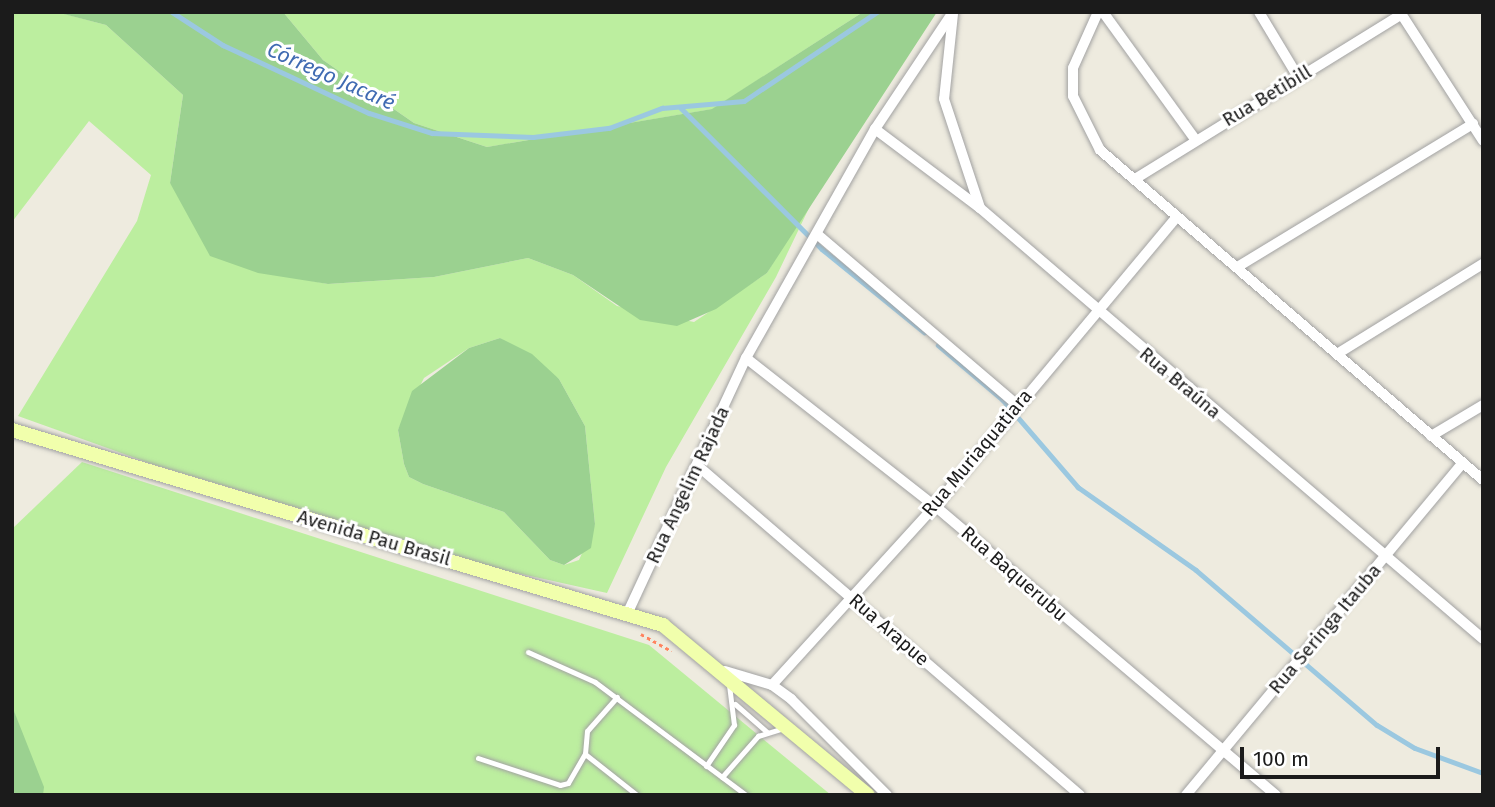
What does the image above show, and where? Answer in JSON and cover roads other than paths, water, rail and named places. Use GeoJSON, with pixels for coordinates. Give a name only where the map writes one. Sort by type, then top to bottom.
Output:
{"type":"FeatureCollection","features":[{"type":"Feature","properties":{"kind":"main road","name":"Avenida Pau Brasil"},"geometry":{"type":"LineString","coordinates":[[12,430],[629,620],[663,625],[724,671],[868,795]]}},
{"type":"Feature","properties":{"kind":"street"},"geometry":{"type":"LineString","coordinates":[[953,12],[875,129],[814,240],[1013,410]]}},
{"type":"Feature","properties":{"kind":"street"},"geometry":{"type":"LineString","coordinates":[[953,12],[944,99],[980,208]]}},
{"type":"Feature","properties":{"kind":"street"},"geometry":{"type":"LineString","coordinates":[[1195,139],[1100,12],[1073,68],[1073,96],[1100,150],[1177,217],[1239,266],[1483,480]]}},
{"type":"Feature","properties":{"kind":"street"},"geometry":{"type":"LineString","coordinates":[[1259,12],[1298,77]]}},
{"type":"Feature","properties":{"kind":"street"},"geometry":{"type":"LineString","coordinates":[[1401,14],[1483,141]]}},
{"type":"Feature","properties":{"kind":"street","name":"Rua Betibill"},"geometry":{"type":"LineString","coordinates":[[1135,178],[1401,14]]}},
{"type":"Feature","properties":{"kind":"street"},"geometry":{"type":"LineString","coordinates":[[1239,266],[1473,124]]}},
{"type":"Feature","properties":{"kind":"street","name":"Rua Braúna"},"geometry":{"type":"LineString","coordinates":[[875,129],[980,208],[1097,313],[1483,639]]}},
{"type":"Feature","properties":{"kind":"street","name":"Rua Muriaquatiara"},"geometry":{"type":"LineString","coordinates":[[772,685],[935,506],[1177,217]]}},
{"type":"Feature","properties":{"kind":"street","name":"Rua Angelim Rajada"},"geometry":{"type":"LineString","coordinates":[[629,620],[746,358],[814,240]]}},
{"type":"Feature","properties":{"kind":"street"},"geometry":{"type":"LineString","coordinates":[[1337,354],[1483,264]]}},
{"type":"Feature","properties":{"kind":"street","name":"Rua Baquerubu"},"geometry":{"type":"LineString","coordinates":[[746,358],[935,506],[1221,752],[1276,795]]}},
{"type":"Feature","properties":{"kind":"street"},"geometry":{"type":"LineString","coordinates":[[1431,436],[1483,405]]}},
{"type":"Feature","properties":{"kind":"street","name":"Rua Seringa Itauba"},"geometry":{"type":"LineString","coordinates":[[1186,795],[1463,463]]}},
{"type":"Feature","properties":{"kind":"street","name":"Rua Arapue"},"geometry":{"type":"LineString","coordinates":[[698,467],[1080,795]]}},
{"type":"Feature","properties":{"kind":"street","name":"Avenida Pau Brasil"},"geometry":{"type":"LineString","coordinates":[[724,671],[772,685],[887,795]]}},
{"type":"Feature","properties":{"kind":"lane"},"geometry":{"type":"LineString","coordinates":[[528,652],[618,697],[745,794]]}},
{"type":"Feature","properties":{"kind":"lane"},"geometry":{"type":"LineString","coordinates":[[706,766],[734,724],[734,703],[724,671]]}},
{"type":"Feature","properties":{"kind":"lane"},"geometry":{"type":"LineString","coordinates":[[478,758],[560,785],[568,783],[585,754],[587,731],[618,697]]}},
{"type":"Feature","properties":{"kind":"lane"},"geometry":{"type":"LineString","coordinates":[[734,703],[767,732]]}},
{"type":"Feature","properties":{"kind":"lane"},"geometry":{"type":"LineString","coordinates":[[722,777],[767,732],[791,729]]}},
{"type":"Feature","properties":{"kind":"lane"},"geometry":{"type":"LineString","coordinates":[[585,754],[638,795]]}},
{"type":"Feature","properties":{"kind":"waterway","name":"Córrego Jacaré"},"geometry":{"type":"LineString","coordinates":[[172,12],[223,45],[369,113],[432,133],[533,137],[609,128],[662,108],[744,101],[877,12]]}},
{"type":"Feature","properties":{"kind":"waterway"},"geometry":{"type":"LineString","coordinates":[[681,108],[822,249],[924,332]]}},
{"type":"Feature","properties":{"kind":"waterway"},"geometry":{"type":"LineString","coordinates":[[938,345],[1003,400],[1078,487],[1196,570],[1377,725],[1415,748],[1483,773]]}}]}
